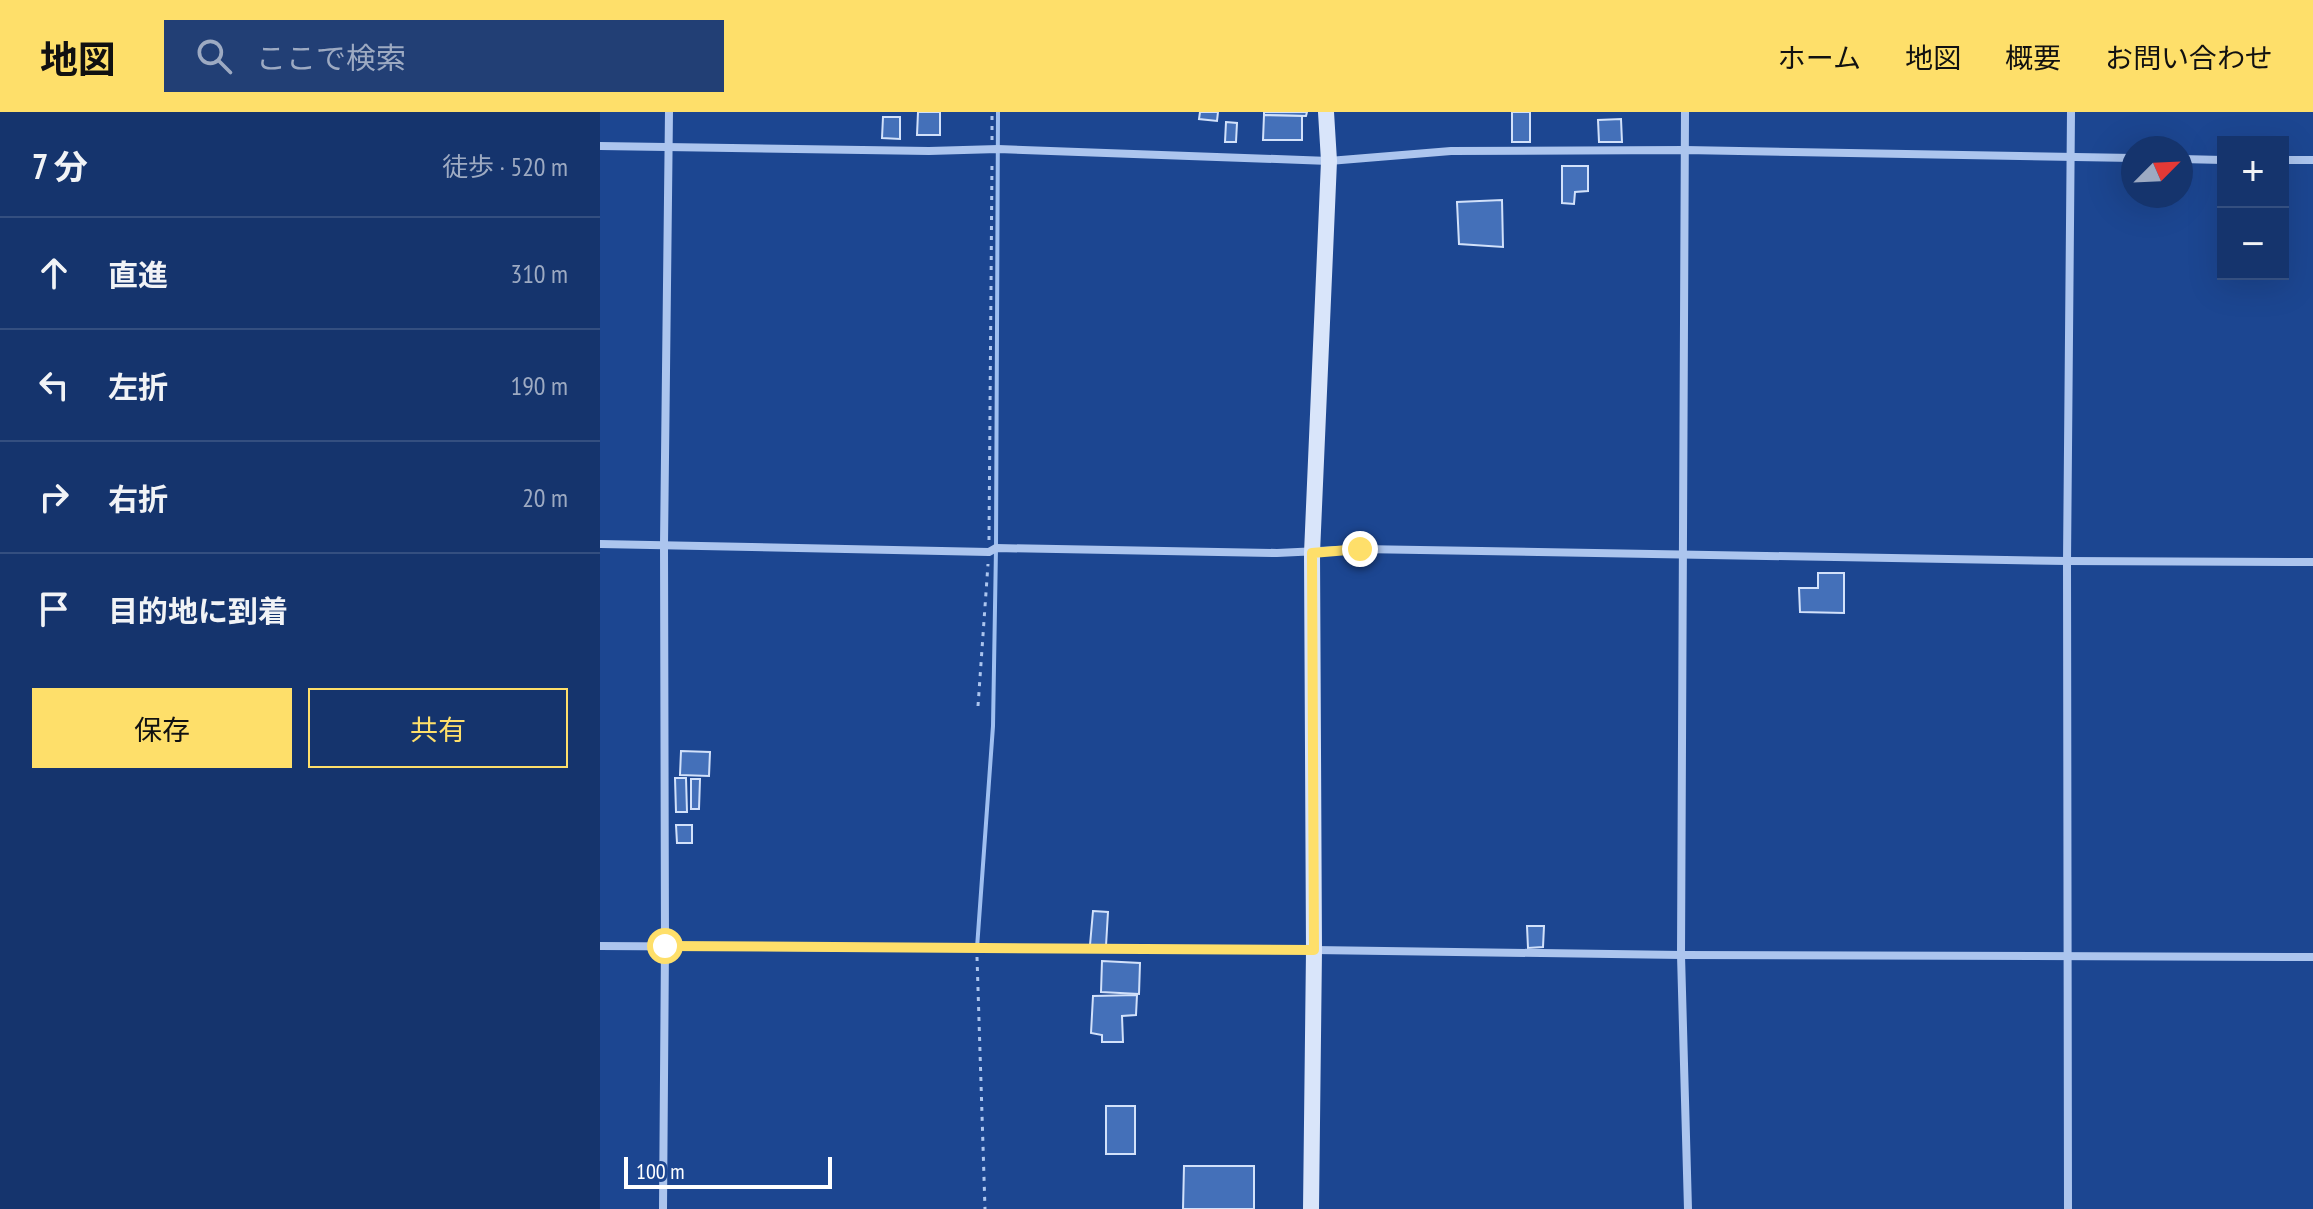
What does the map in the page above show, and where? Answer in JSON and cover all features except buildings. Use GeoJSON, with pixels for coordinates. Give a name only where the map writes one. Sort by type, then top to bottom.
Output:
{"type":"FeatureCollection","features":[{"type":"Feature","properties":{"kind":"street"},"geometry":{"type":"LineString","coordinates":[[663,1209],[664,544],[669,112]]}},
{"type":"Feature","properties":{"kind":"street"},"geometry":{"type":"LineString","coordinates":[[1311,1209],[1314,950],[1312,553],[1329,161],[1326,112]]}},
{"type":"Feature","properties":{"kind":"street"},"geometry":{"type":"LineString","coordinates":[[1685,112],[1681,955],[1688,1209]]}},
{"type":"Feature","properties":{"kind":"street"},"geometry":{"type":"LineString","coordinates":[[2068,1209],[2067,561],[2071,112]]}},
{"type":"Feature","properties":{"kind":"street"},"geometry":{"type":"LineString","coordinates":[[600,146],[992,150],[1329,161],[1451,151],[1685,150],[2121,157]]}},
{"type":"Feature","properties":{"kind":"street"},"geometry":{"type":"LineString","coordinates":[[2193,159],[2217,160]]}},
{"type":"Feature","properties":{"kind":"street"},"geometry":{"type":"LineString","coordinates":[[2289,160],[2313,160]]}},
{"type":"Feature","properties":{"kind":"street"},"geometry":{"type":"LineString","coordinates":[[600,544],[989,552],[996,548],[1312,553],[1376,549],[2067,561],[2313,562]]}},
{"type":"Feature","properties":{"kind":"street"},"geometry":{"type":"LineString","coordinates":[[600,946],[2313,957]]}},
{"type":"Feature","properties":{"kind":"path"},"geometry":{"type":"LineString","coordinates":[[978,706],[989,552],[992,112]]}},
{"type":"Feature","properties":{"kind":"path"},"geometry":{"type":"LineString","coordinates":[[977,948],[985,1209]]}},
{"type":"Feature","properties":{"kind":"waterway"},"geometry":{"type":"LineString","coordinates":[[977,948],[993,726],[998,112]]}},
{"type":"Feature","properties":{"kind":"route"},"geometry":{"type":"LineString","coordinates":[[665,946],[1314,950],[1312,553],[1360,549]]}}]}
